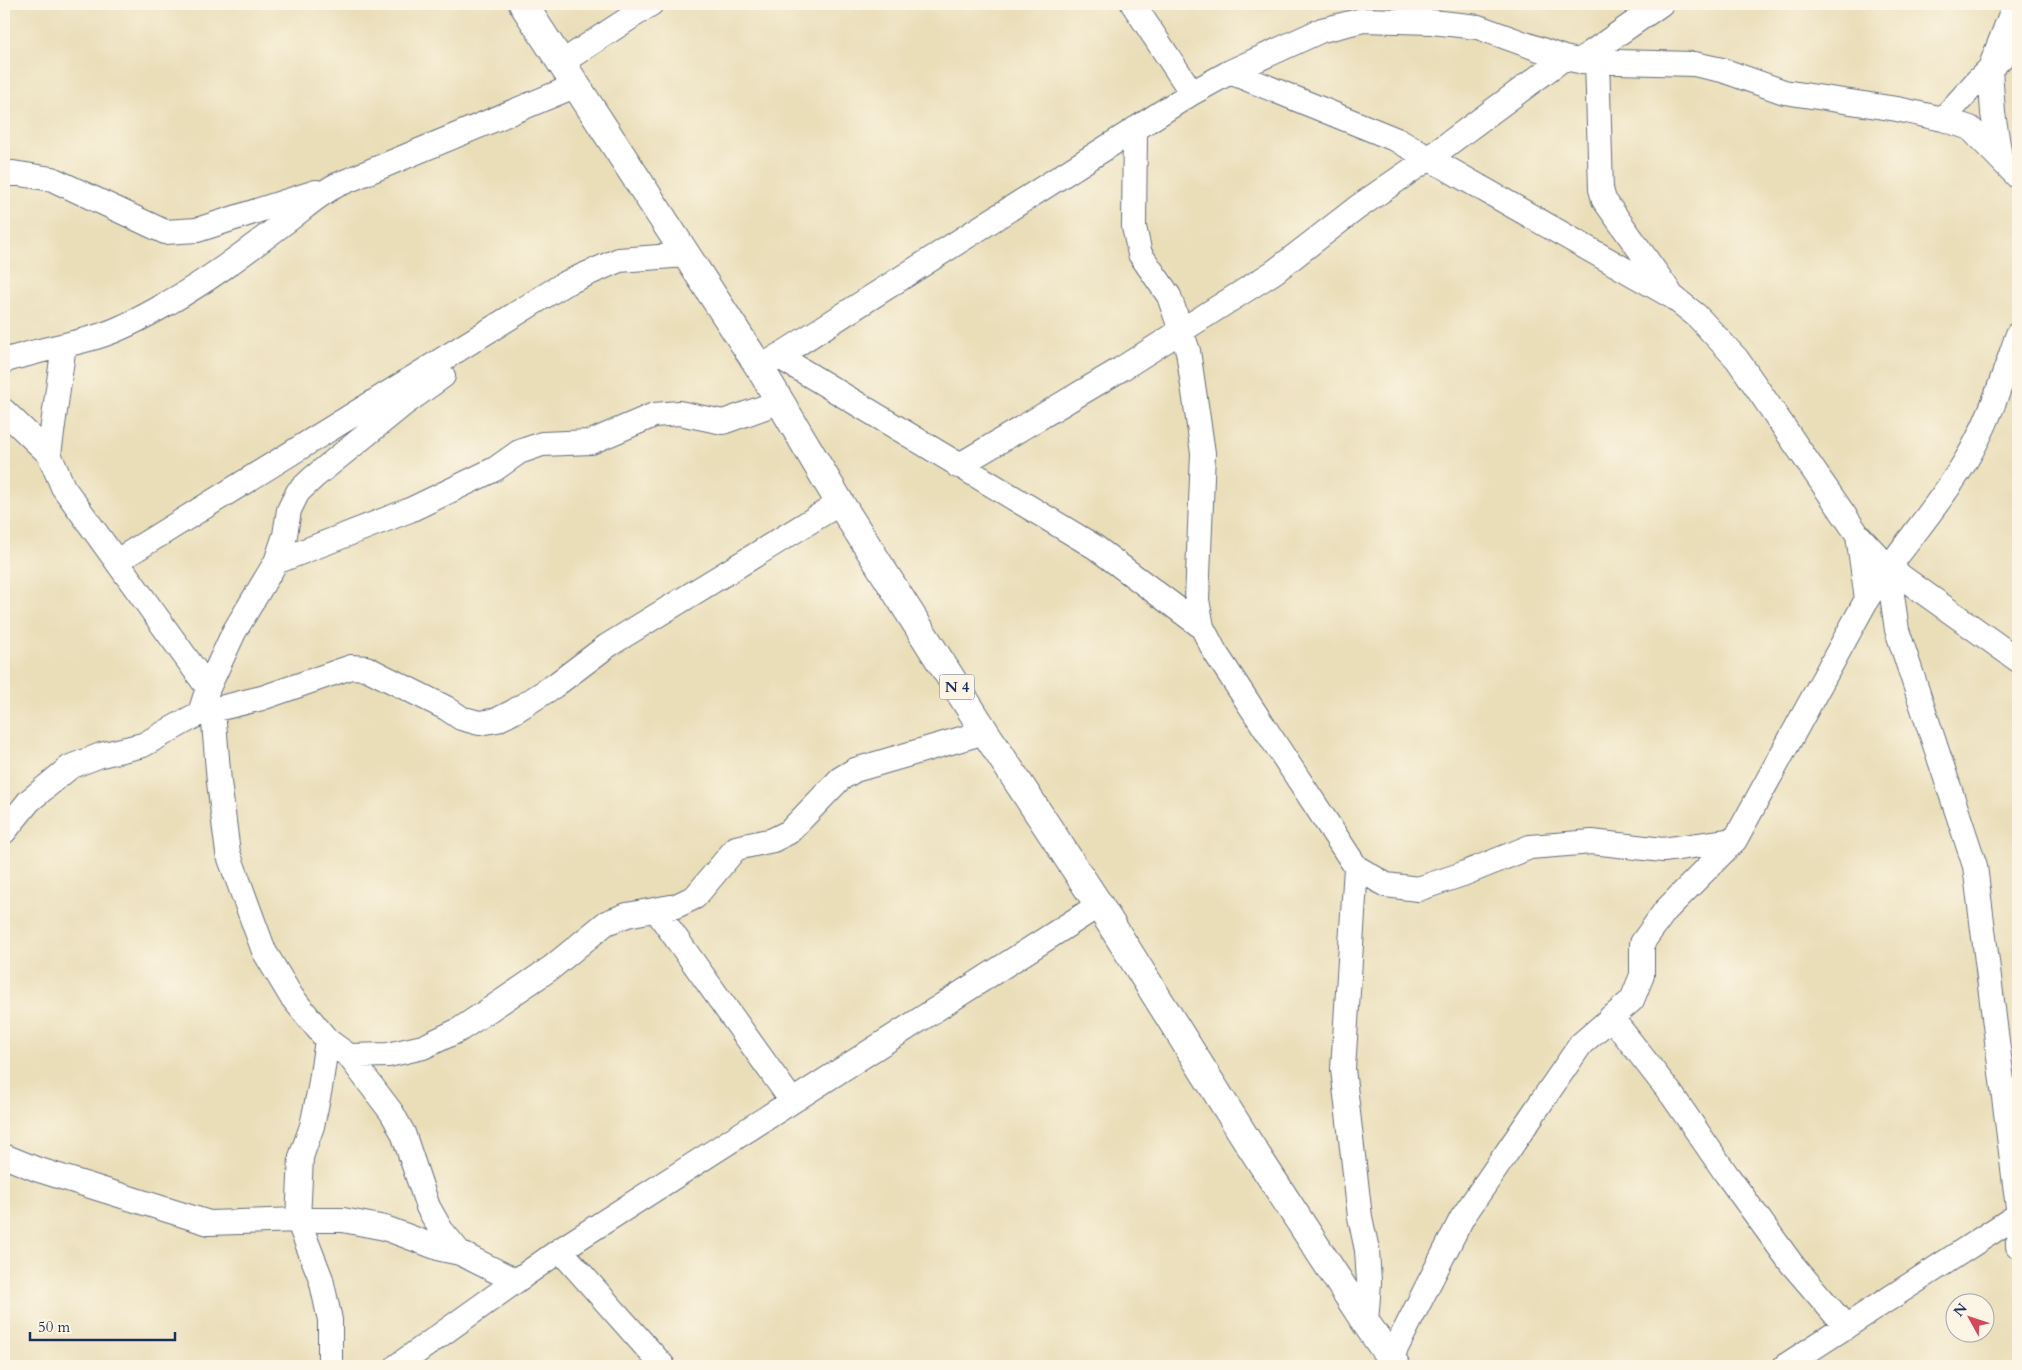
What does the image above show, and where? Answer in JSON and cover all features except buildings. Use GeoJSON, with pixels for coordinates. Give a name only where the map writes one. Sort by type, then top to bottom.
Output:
{"type":"FeatureCollection","features":[{"type":"Feature","properties":{"kind":"main road","name":"N 4"},"geometry":{"type":"LineString","coordinates":[[523,4],[686,255],[769,362],[780,402],[840,503],[1099,905],[1248,1142],[1366,1323],[1394,1362]]}},
{"type":"Feature","properties":{"kind":"street"},"geometry":{"type":"LineString","coordinates":[[613,28],[620,4]]}},
{"type":"Feature","properties":{"kind":"street"},"geometry":{"type":"LineString","coordinates":[[562,63],[651,4]]}},
{"type":"Feature","properties":{"kind":"street"},"geometry":{"type":"LineString","coordinates":[[1133,4],[1192,93]]}},
{"type":"Feature","properties":{"kind":"street"},"geometry":{"type":"LineString","coordinates":[[1202,627],[1095,547],[958,466],[769,362],[1192,93],[1230,72],[1322,30],[1359,4]]}},
{"type":"Feature","properties":{"kind":"street"},"geometry":{"type":"LineString","coordinates":[[958,466],[1121,369],[1274,272],[1358,207],[1661,4]]}},
{"type":"Feature","properties":{"kind":"street"},"geometry":{"type":"LineString","coordinates":[[2000,157],[1993,113],[1990,68],[2015,4]]}},
{"type":"Feature","properties":{"kind":"street"},"geometry":{"type":"LineString","coordinates":[[1322,30],[1363,20],[1432,22],[1478,27],[1580,60],[1694,64],[1722,70],[1784,92],[1897,109],[1943,119],[1970,128],[2018,177]]}},
{"type":"Feature","properties":{"kind":"street"},"geometry":{"type":"LineString","coordinates":[[1943,119],[1990,68],[2018,42]]}},
{"type":"Feature","properties":{"kind":"street"},"geometry":{"type":"LineString","coordinates":[[1580,60],[1604,200],[1673,297]]}},
{"type":"Feature","properties":{"kind":"street"},"geometry":{"type":"LineString","coordinates":[[1230,72],[1378,131],[1673,297],[1697,316],[1737,359],[1858,535],[1888,567],[2018,660]]}},
{"type":"Feature","properties":{"kind":"street"},"geometry":{"type":"LineString","coordinates":[[4,361],[98,336],[168,303],[221,270],[301,211],[319,194],[577,85]]}},
{"type":"Feature","properties":{"kind":"street"},"geometry":{"type":"LineString","coordinates":[[1135,129],[1134,227],[1140,254],[1169,296],[1188,351],[1203,452],[1197,600],[1202,627],[1215,652],[1356,867],[1386,885],[1418,888],[1463,874],[1530,847],[1592,842],[1662,850],[1735,840]]}},
{"type":"Feature","properties":{"kind":"street"},"geometry":{"type":"LineString","coordinates":[[4,175],[13,173],[52,179],[165,232],[197,230],[337,185]]}},
{"type":"Feature","properties":{"kind":"street"},"geometry":{"type":"LineString","coordinates":[[117,561],[548,294],[584,275],[619,260],[686,255]]}},
{"type":"Feature","properties":{"kind":"street"},"geometry":{"type":"LineString","coordinates":[[207,704],[234,632],[276,562],[285,535],[289,510],[298,492],[404,404],[539,306],[548,294]]}},
{"type":"Feature","properties":{"kind":"street"},"geometry":{"type":"LineString","coordinates":[[1394,1362],[1462,1218],[1581,1044],[1632,1000],[1642,975],[1642,943],[1664,911],[1735,840],[1867,599],[1966,460],[1993,403],[2018,334]]}},
{"type":"Feature","properties":{"kind":"street"},"geometry":{"type":"LineString","coordinates":[[49,454],[64,345]]}},
{"type":"Feature","properties":{"kind":"street"},"geometry":{"type":"LineString","coordinates":[[276,562],[410,510],[495,469],[519,452],[542,444],[591,442],[654,414],[679,413],[723,422],[780,402]]}},
{"type":"Feature","properties":{"kind":"street"},"geometry":{"type":"LineString","coordinates":[[4,410],[49,454],[63,487],[117,561],[207,704],[228,853],[264,951],[291,996],[328,1040],[349,1056],[392,1113],[399,1126],[428,1207],[441,1230],[460,1254]]}},
{"type":"Feature","properties":{"kind":"street"},"geometry":{"type":"LineString","coordinates":[[4,832],[29,801],[70,767],[101,755],[144,745],[207,704],[262,698],[351,667],[366,668],[446,708],[461,718],[479,723],[497,720],[554,686],[607,646],[840,503]]}},
{"type":"Feature","properties":{"kind":"street"},"geometry":{"type":"LineString","coordinates":[[1858,535],[1867,599]]}},
{"type":"Feature","properties":{"kind":"street"},"geometry":{"type":"LineString","coordinates":[[1888,567],[1897,630],[1975,866],[2018,1208]]}},
{"type":"Feature","properties":{"kind":"street"},"geometry":{"type":"LineString","coordinates":[[349,1056],[388,1055],[423,1047],[459,1030],[551,968],[606,923],[627,915],[676,906],[695,897],[736,848],[773,840],[789,832],[840,779],[855,770],[986,732]]}},
{"type":"Feature","properties":{"kind":"street"},"geometry":{"type":"LineString","coordinates":[[1356,867],[1343,1069],[1360,1217],[1367,1250],[1369,1282],[1366,1323]]}},
{"type":"Feature","properties":{"kind":"street"},"geometry":{"type":"LineString","coordinates":[[397,1366],[560,1250],[1099,905]]}},
{"type":"Feature","properties":{"kind":"street"},"geometry":{"type":"LineString","coordinates":[[656,910],[792,1101]]}},
{"type":"Feature","properties":{"kind":"street"},"geometry":{"type":"LineString","coordinates":[[1612,1017],[1672,1095],[1727,1175],[1792,1263],[1846,1327]]}},
{"type":"Feature","properties":{"kind":"street"},"geometry":{"type":"LineString","coordinates":[[328,1040],[312,1126],[301,1157],[298,1220],[321,1279],[330,1320],[330,1366]]}},
{"type":"Feature","properties":{"kind":"street"},"geometry":{"type":"LineString","coordinates":[[4,1156],[36,1169],[209,1223],[343,1220],[384,1228],[460,1254],[516,1281]]}},
{"type":"Feature","properties":{"kind":"street"},"geometry":{"type":"LineString","coordinates":[[1786,1366],[2018,1215]]}},
{"type":"Feature","properties":{"kind":"street"},"geometry":{"type":"LineString","coordinates":[[560,1250],[663,1366]]}}]}
